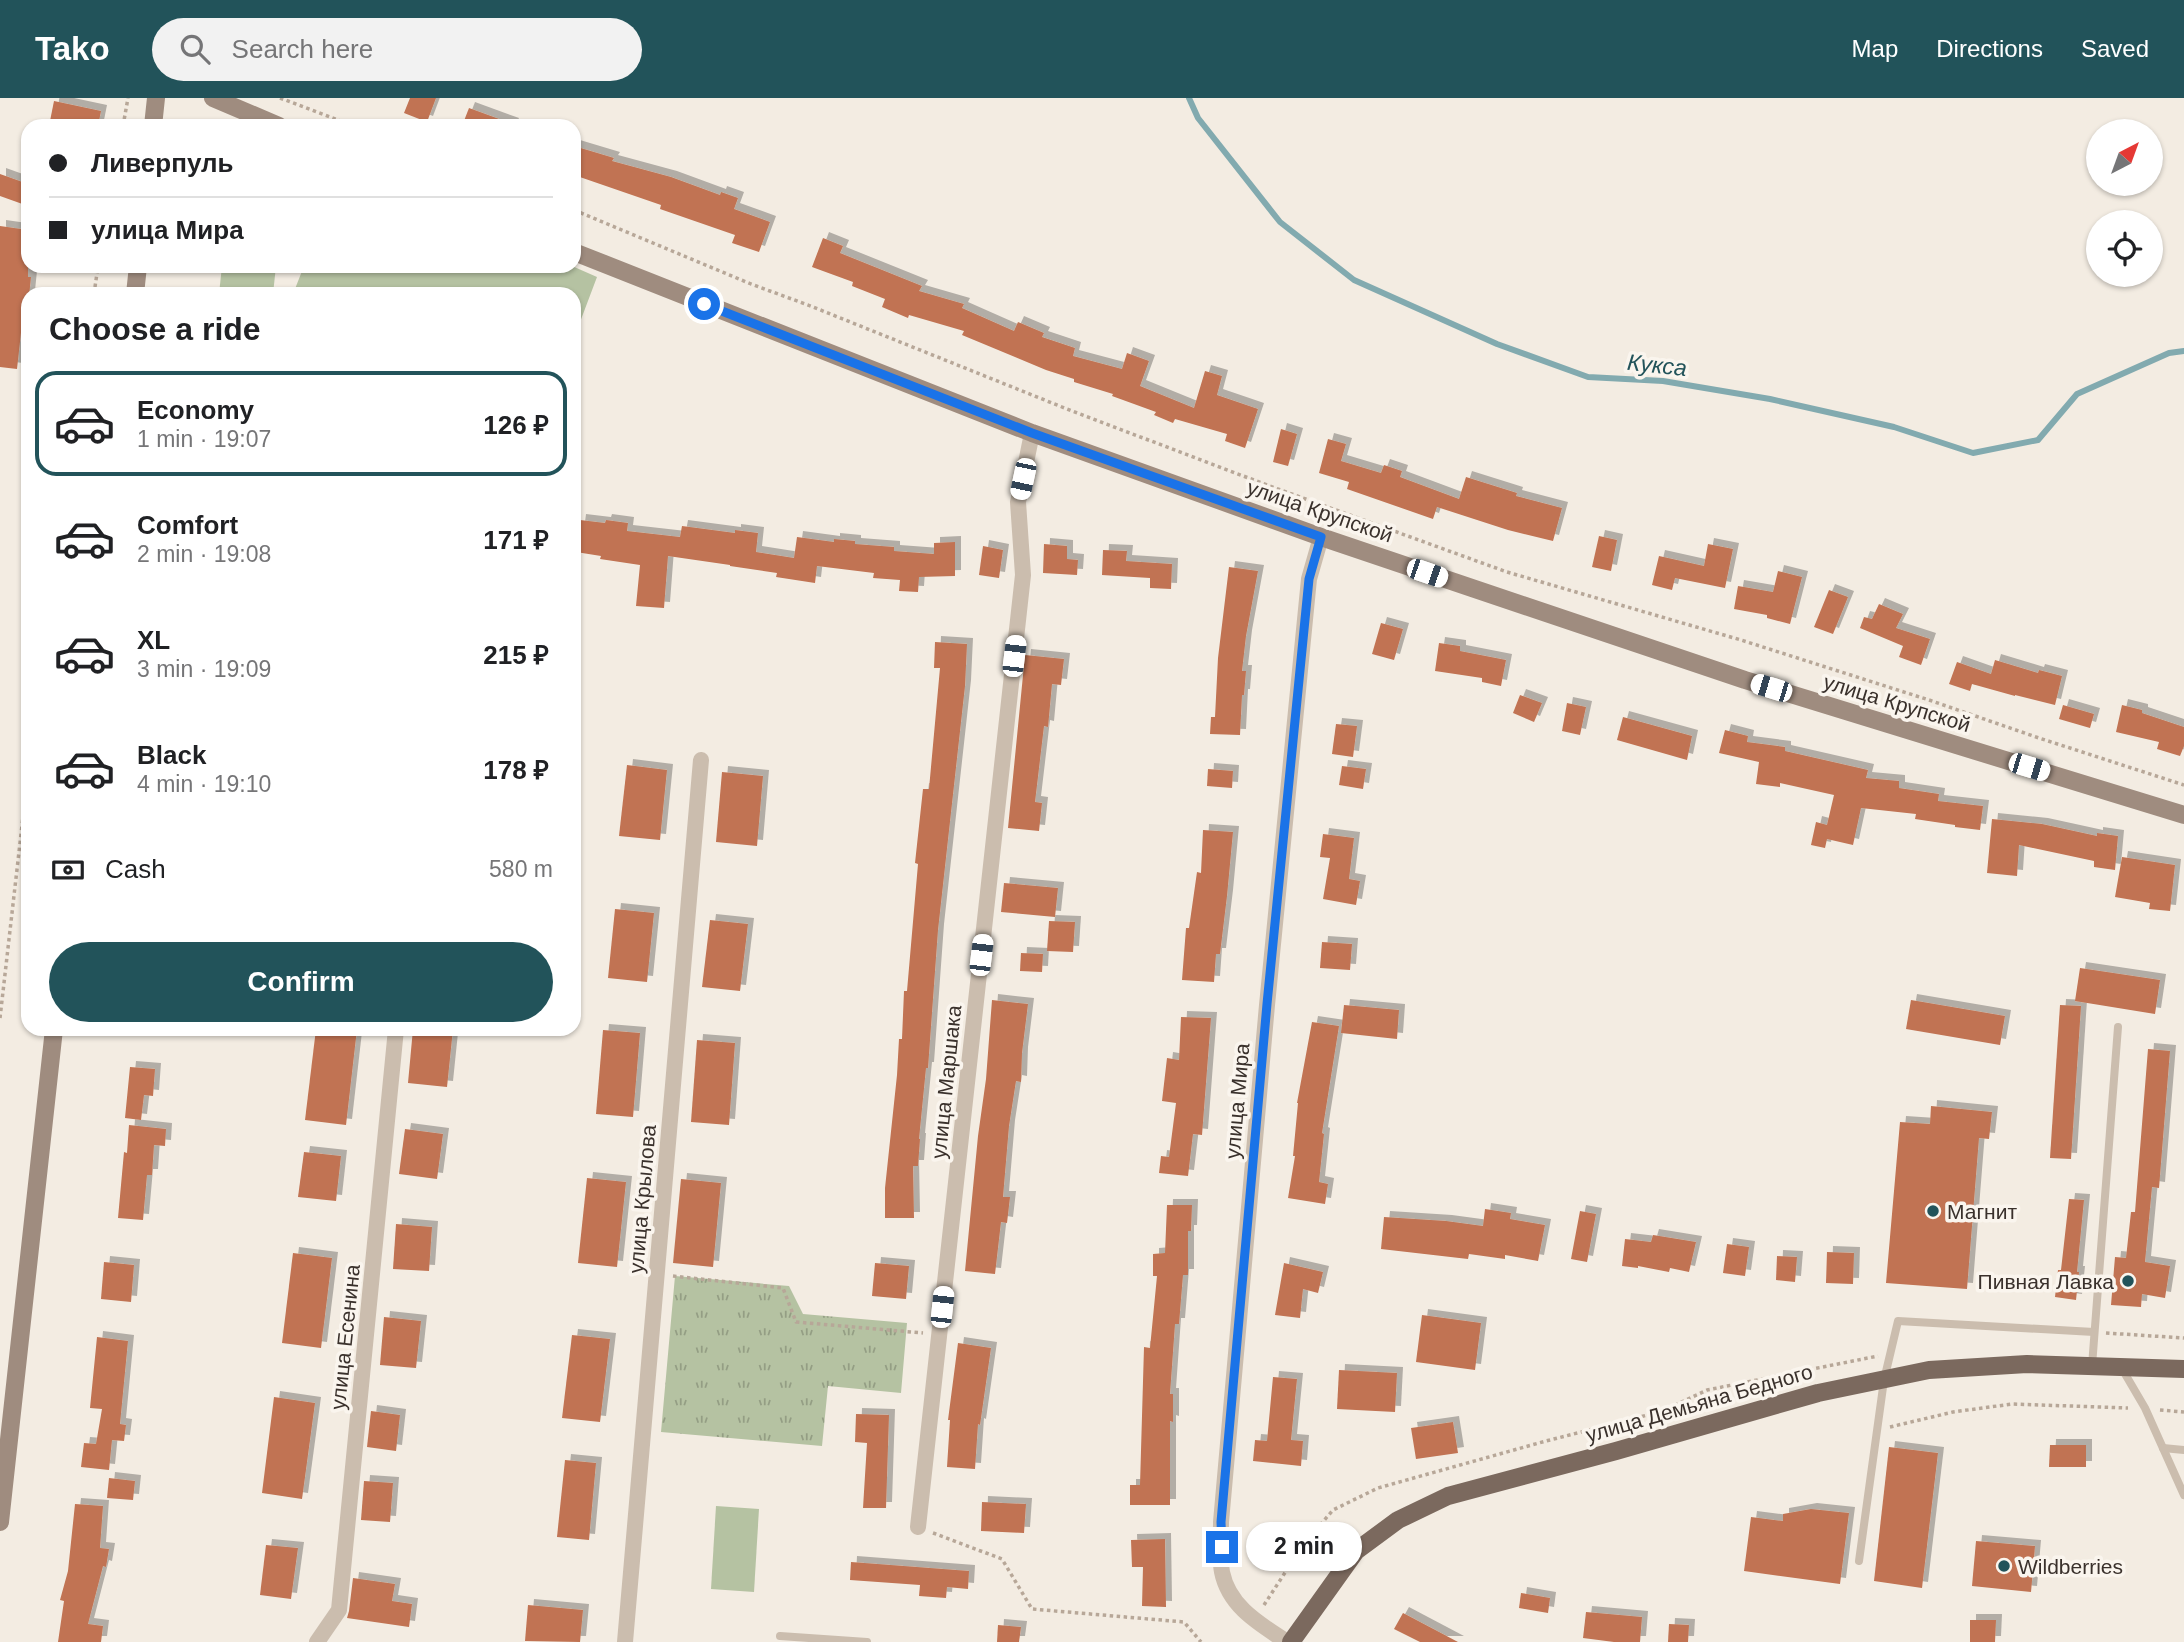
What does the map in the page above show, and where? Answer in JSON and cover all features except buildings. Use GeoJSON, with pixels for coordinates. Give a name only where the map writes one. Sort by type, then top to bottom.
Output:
{"type":"FeatureCollection","features":[{"type":"Feature","properties":{"kind":"main road","name":"улица Демьяна Бедного"},"geometry":{"type":"LineString","coordinates":[[1289,1642],[1356,1551],[1398,1520],[1448,1496],[1818,1393],[1929,1370],[2027,1364],[2184,1369]]}},
{"type":"Feature","properties":{"kind":"street"},"geometry":{"type":"LineString","coordinates":[[154,119],[156,98]]}},
{"type":"Feature","properties":{"kind":"street"},"geometry":{"type":"LineString","coordinates":[[213,98],[262,119]]}},
{"type":"Feature","properties":{"kind":"street","name":"улица Крупской"},"geometry":{"type":"LineString","coordinates":[[581,255],[1032,433],[1321,537],[1745,680],[2184,815]]}},
{"type":"Feature","properties":{"kind":"street","name":"улица Маршака"},"geometry":{"type":"LineString","coordinates":[[918,1527],[1023,575],[1018,502],[1032,433]]}},
{"type":"Feature","properties":{"kind":"street","name":"улица Мира"},"geometry":{"type":"LineString","coordinates":[[1289,1642],[1254,1620],[1233,1600],[1222,1572],[1221,1522],[1307,592],[1321,537]]}},
{"type":"Feature","properties":{"kind":"street","name":"улица Крылова"},"geometry":{"type":"LineString","coordinates":[[625,1642],[701,760]]}},
{"type":"Feature","properties":{"kind":"street"},"geometry":{"type":"LineString","coordinates":[[0,1522],[53,1036]]}},
{"type":"Feature","properties":{"kind":"street","name":"улица Есенина"},"geometry":{"type":"LineString","coordinates":[[317,1642],[339,1610],[395,1036]]}},
{"type":"Feature","properties":{"kind":"lane"},"geometry":{"type":"LineString","coordinates":[[2092,1366],[2118,1027]]}},
{"type":"Feature","properties":{"kind":"lane"},"geometry":{"type":"LineString","coordinates":[[1859,1561],[1884,1380],[1898,1321],[2094,1332]]}},
{"type":"Feature","properties":{"kind":"lane"},"geometry":{"type":"LineString","coordinates":[[2121,1367],[2145,1408],[2184,1495]]}},
{"type":"Feature","properties":{"kind":"lane"},"geometry":{"type":"LineString","coordinates":[[2163,1448],[2184,1450]]}},
{"type":"Feature","properties":{"kind":"lane"},"geometry":{"type":"LineString","coordinates":[[780,1636],[867,1642]]}},
{"type":"Feature","properties":{"kind":"path"},"geometry":{"type":"LineString","coordinates":[[124,119],[128,98]]}},
{"type":"Feature","properties":{"kind":"path"},"geometry":{"type":"LineString","coordinates":[[280,98],[336,119]]}},
{"type":"Feature","properties":{"kind":"path"},"geometry":{"type":"LineString","coordinates":[[581,213],[751,284],[1085,416],[1507,572],[1741,640],[2184,785]]}},
{"type":"Feature","properties":{"kind":"path"},"geometry":{"type":"LineString","coordinates":[[0,1018],[21,834]]}},
{"type":"Feature","properties":{"kind":"path"},"geometry":{"type":"LineString","coordinates":[[657,1275],[783,1288],[796,1322],[939,1334]]}},
{"type":"Feature","properties":{"kind":"path"},"geometry":{"type":"LineString","coordinates":[[2094,1332],[2184,1338]]}},
{"type":"Feature","properties":{"kind":"path"},"geometry":{"type":"LineString","coordinates":[[1877,1429],[1953,1412],[2012,1404],[2145,1408],[2184,1412]]}},
{"type":"Feature","properties":{"kind":"path"},"geometry":{"type":"LineString","coordinates":[[918,1527],[1002,1559],[1032,1609],[1184,1622],[1201,1642]]}},
{"type":"Feature","properties":{"kind":"green space"},"geometry":{"type":"Polygon","coordinates":[[[581,270],[597,277],[581,319],[581,287],[296,287],[301,273],[581,273],[581,270]]]}},
{"type":"Feature","properties":{"kind":"green space"},"geometry":{"type":"Polygon","coordinates":[[[221,273],[275,273],[274,287],[220,287],[221,273]]]}},
{"type":"Feature","properties":{"kind":"green space"},"geometry":{"type":"Polygon","coordinates":[[[675,1276],[789,1286],[803,1314],[907,1323],[901,1393],[828,1386],[822,1446],[661,1432],[675,1276]]]}},
{"type":"Feature","properties":{"kind":"green space"},"geometry":{"type":"Polygon","coordinates":[[[716,1506],[759,1509],[754,1592],[711,1589],[716,1506]]]}},
{"type":"Feature","properties":{"kind":"waterway","name":"Кукса"},"geometry":{"type":"LineString","coordinates":[[1189,98],[1198,118],[1280,222],[1354,280],[1497,344],[1588,377],[1663,381],[1770,399],[1894,427],[1973,453],[2038,440],[2077,394],[2169,353],[2184,351]]}},
{"type":"Feature","properties":{"kind":"place","name":"Магнит"},"geometry":{"type":"Point","coordinates":[1933,1211]}},
{"type":"Feature","properties":{"kind":"place","name":"Пивная Лавка"},"geometry":{"type":"Point","coordinates":[2128,1281]}},
{"type":"Feature","properties":{"kind":"place","name":"Wildberries"},"geometry":{"type":"Point","coordinates":[2004,1566]}},
{"type":"Feature","properties":{"kind":"route"},"geometry":{"type":"LineString","coordinates":[[704,304],[1032,433],[1321,537],[1309,579],[1267,1004],[1221,1522],[1222,1547]]}}]}
